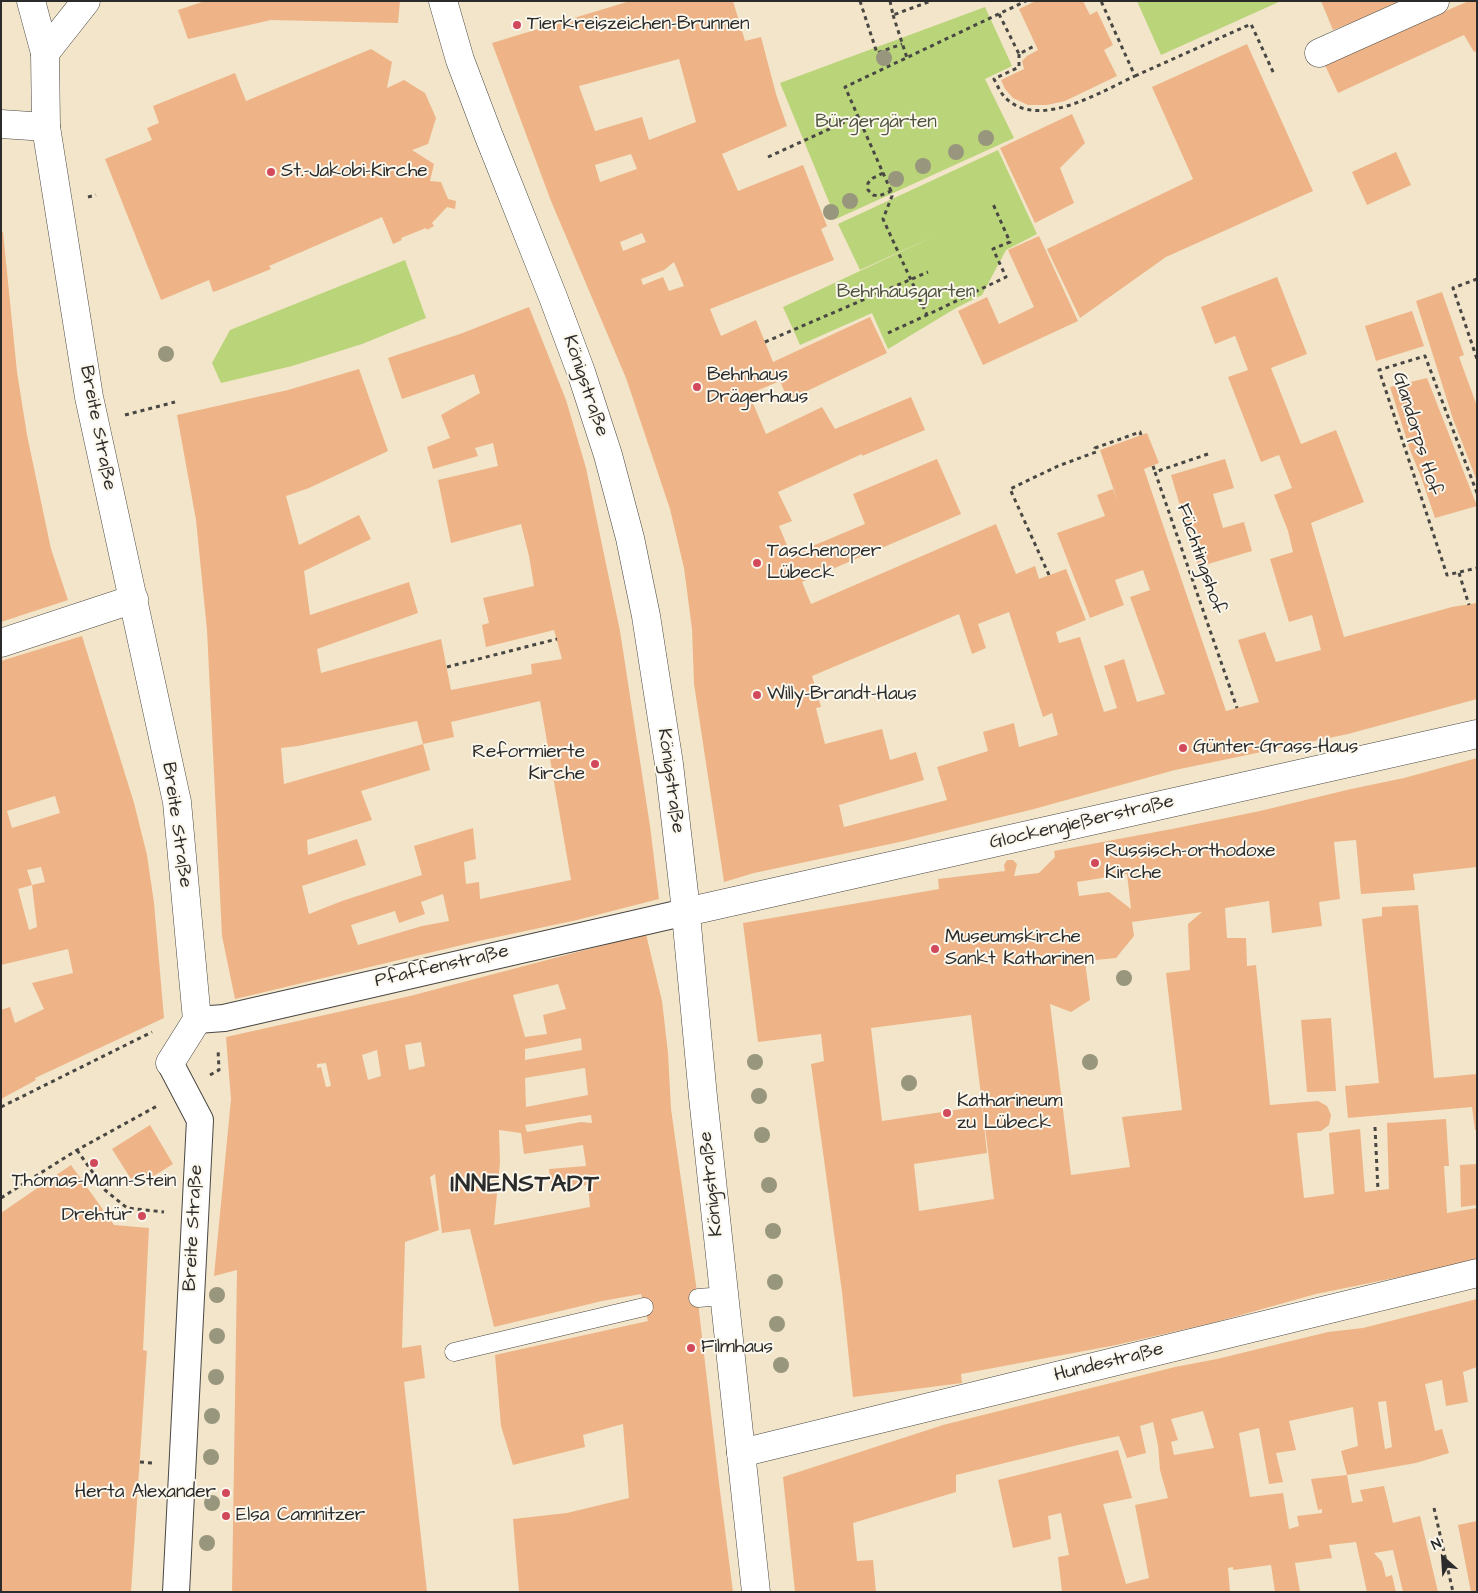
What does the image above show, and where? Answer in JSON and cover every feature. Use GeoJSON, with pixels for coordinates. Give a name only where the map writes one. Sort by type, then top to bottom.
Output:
{"type":"FeatureCollection","features":[{"type":"Feature","properties":{"kind":"street","name":"Breite Straße"},"geometry":{"type":"LineString","coordinates":[[31,1],[45,53],[46,127],[88,397],[134,599],[177,802],[198,1020],[170,1063],[200,1120],[176,1592]]}},
{"type":"Feature","properties":{"kind":"street"},"geometry":{"type":"LineString","coordinates":[[45,53],[86,1]]}},
{"type":"Feature","properties":{"kind":"street","name":"Königstraße"},"geometry":{"type":"LineString","coordinates":[[443,1],[460,60],[581,372],[610,464],[630,538],[646,616],[669,764],[686,912],[702,1096],[756,1592]]}},
{"type":"Feature","properties":{"kind":"street"},"geometry":{"type":"LineString","coordinates":[[1320,53],[1434,1]]}},
{"type":"Feature","properties":{"kind":"street"},"geometry":{"type":"LineString","coordinates":[[1,124],[46,127]]}},
{"type":"Feature","properties":{"kind":"street"},"geometry":{"type":"LineString","coordinates":[[1,643],[134,599]]}},
{"type":"Feature","properties":{"kind":"street","name":"Glockengießerstraße"},"geometry":{"type":"LineString","coordinates":[[686,912],[1477,734]]}},
{"type":"Feature","properties":{"kind":"street","name":"Pfaffenstraße"},"geometry":{"type":"LineString","coordinates":[[198,1020],[224,1018],[686,912]]}},
{"type":"Feature","properties":{"kind":"street","name":"Hundestraße"},"geometry":{"type":"LineString","coordinates":[[742,1453],[1477,1273]]}},
{"type":"Feature","properties":{"kind":"lane"},"geometry":{"type":"LineString","coordinates":[[698,1298],[725,1296]]}},
{"type":"Feature","properties":{"kind":"lane"},"geometry":{"type":"LineString","coordinates":[[454,1352],[644,1307]]}},
{"type":"Feature","properties":{"kind":"path"},"geometry":{"type":"LineString","coordinates":[[860,1],[877,53],[902,44]]}},
{"type":"Feature","properties":{"kind":"path"},"geometry":{"type":"LineString","coordinates":[[890,1],[907,58]]}},
{"type":"Feature","properties":{"kind":"path"},"geometry":{"type":"LineString","coordinates":[[893,14],[931,1]]}},
{"type":"Feature","properties":{"kind":"path"},"geometry":{"type":"LineString","coordinates":[[927,315],[883,219],[892,196],[891,191],[845,87],[1026,1]]}},
{"type":"Feature","properties":{"kind":"path"},"geometry":{"type":"LineString","coordinates":[[1101,1],[1135,76]]}},
{"type":"Feature","properties":{"kind":"path"},"geometry":{"type":"LineString","coordinates":[[999,14],[1019,54],[1018,67],[994,79],[1001,92],[1010,102],[1026,110],[1046,111],[1067,107],[1251,24],[1274,74]]}},
{"type":"Feature","properties":{"kind":"path"},"geometry":{"type":"LineString","coordinates":[[1019,54],[1036,44]]}},
{"type":"Feature","properties":{"kind":"path"},"geometry":{"type":"LineString","coordinates":[[768,157],[858,116]]}},
{"type":"Feature","properties":{"kind":"path"},"geometry":{"type":"LineString","coordinates":[[883,173],[868,183],[868,190],[873,195],[879,196],[891,191]]}},
{"type":"Feature","properties":{"kind":"path"},"geometry":{"type":"LineString","coordinates":[[888,333],[1006,277],[993,249],[1010,242],[993,204]]}},
{"type":"Feature","properties":{"kind":"path"},"geometry":{"type":"LineString","coordinates":[[765,342],[928,272]]}},
{"type":"Feature","properties":{"kind":"path"},"geometry":{"type":"LineString","coordinates":[[1477,279],[1453,288],[1477,359]]}},
{"type":"Feature","properties":{"kind":"path","name":"Glandorps Hof"},"geometry":{"type":"LineString","coordinates":[[1459,573],[1447,575],[1379,370],[1425,356],[1477,493]]}},
{"type":"Feature","properties":{"kind":"path"},"geometry":{"type":"LineString","coordinates":[[147,409],[175,402]]}},
{"type":"Feature","properties":{"kind":"path"},"geometry":{"type":"LineString","coordinates":[[1049,576],[1010,489],[1058,466],[1096,452],[1095,448],[1140,432],[1141,435]]}},
{"type":"Feature","properties":{"kind":"path"},"geometry":{"type":"LineString","coordinates":[[1155,472],[1208,454]]}},
{"type":"Feature","properties":{"kind":"path","name":"Füchtingshof"},"geometry":{"type":"LineString","coordinates":[[1152,466],[1237,708]]}},
{"type":"Feature","properties":{"kind":"path"},"geometry":{"type":"LineString","coordinates":[[1469,605],[1459,573],[1477,568]]}},
{"type":"Feature","properties":{"kind":"path"},"geometry":{"type":"LineString","coordinates":[[447,667],[557,639]]}},
{"type":"Feature","properties":{"kind":"path"},"geometry":{"type":"LineString","coordinates":[[1,1107],[170,1023],[198,1020]]}},
{"type":"Feature","properties":{"kind":"path"},"geometry":{"type":"LineString","coordinates":[[1,1198],[77,1150],[185,1090]]}},
{"type":"Feature","properties":{"kind":"path"},"geometry":{"type":"LineString","coordinates":[[1374,1127],[1378,1190]]}},
{"type":"Feature","properties":{"kind":"path"},"geometry":{"type":"LineString","coordinates":[[77,1150],[105,1190],[127,1208],[195,1216]]}},
{"type":"Feature","properties":{"kind":"path"},"geometry":{"type":"LineString","coordinates":[[1434,1508],[1453,1592]]}},
{"type":"Feature","properties":{"kind":"green space"},"geometry":{"type":"Polygon","coordinates":[[[1137,1],[1281,1],[1161,55],[1137,1]]]}},
{"type":"Feature","properties":{"kind":"green space","name":"Bürgergärten"},"geometry":{"type":"Polygon","coordinates":[[[985,7],[1012,66],[985,79],[1014,138],[836,219],[780,83],[985,7]]]}},
{"type":"Feature","properties":{"kind":"green space","name":"Behnhausgarten"},"geometry":{"type":"Polygon","coordinates":[[[998,150],[1037,234],[1006,250],[982,295],[956,308],[888,349],[872,313],[800,345],[783,307],[941,233],[860,270],[838,224],[998,150]]]}},
{"type":"Feature","properties":{"kind":"green space"},"geometry":{"type":"Polygon","coordinates":[[[405,260],[426,318],[362,344],[292,366],[221,383],[212,363],[230,330],[405,260]]]}},
{"type":"Feature","properties":{"kind":"building"},"geometry":{"type":"Polygon","coordinates":[[[205,1],[400,1],[398,23],[271,20],[188,39],[178,10],[205,1]]]}},
{"type":"Feature","properties":{"kind":"building"},"geometry":{"type":"Polygon","coordinates":[[[630,1],[733,1],[745,41],[761,37],[776,94],[787,126],[722,154],[738,191],[803,165],[827,226],[821,229],[834,260],[710,309],[721,336],[756,320],[773,362],[870,317],[887,353],[788,400],[780,381],[749,394],[766,434],[822,407],[835,429],[911,397],[925,430],[862,456],[862,454],[778,492],[792,521],[779,526],[791,555],[865,524],[853,494],[937,459],[961,514],[802,582],[811,604],[996,524],[1016,574],[1035,566],[1039,579],[1066,569],[1086,620],[1056,632],[1059,643],[1080,637],[1104,712],[1117,708],[1104,666],[1124,659],[1137,702],[1165,694],[1130,597],[1150,590],[1143,570],[1115,580],[1124,605],[1090,618],[1057,533],[1105,516],[1097,495],[1113,489],[1118,502],[1100,450],[1147,433],[1159,463],[1144,469],[1226,711],[1259,702],[1238,640],[1265,632],[1276,662],[1321,650],[1312,615],[1289,622],[1270,559],[1293,552],[1288,531],[1274,495],[1292,488],[1279,455],[1261,462],[1228,377],[1248,370],[1235,336],[1215,344],[1201,307],[1277,277],[1307,354],[1271,368],[1301,444],[1336,430],[1364,502],[1311,523],[1344,637],[1452,607],[1477,603],[1477,699],[1348,734],[1175,770],[1034,809],[904,841],[754,873],[724,882],[694,684],[692,629],[684,568],[670,509],[626,378],[551,201],[492,43],[630,1]],[[679,59],[579,86],[595,131],[642,117],[649,140],[696,122],[679,59]],[[631,154],[595,165],[600,182],[637,169],[631,154]],[[642,233],[620,242],[623,251],[646,242],[642,233]],[[674,262],[664,270],[641,279],[643,285],[663,277],[669,291],[684,286],[674,262]],[[1009,612],[978,624],[986,648],[972,654],[959,614],[812,676],[821,707],[816,708],[825,744],[882,729],[890,760],[916,752],[924,780],[839,805],[844,827],[947,800],[937,767],[988,751],[983,732],[1014,723],[1019,747],[1058,735],[1052,713],[1043,717],[1009,612]]]}},
{"type":"Feature","properties":{"kind":"building"},"geometry":{"type":"Polygon","coordinates":[[[1036,1],[1083,1],[1090,15],[1097,11],[1113,45],[1104,50],[1117,76],[1065,101],[1047,105],[1028,105],[1013,98],[1005,89],[1001,80],[1024,69],[1022,61],[1038,50],[1019,9],[1036,1]]]}},
{"type":"Feature","properties":{"kind":"building"},"geometry":{"type":"Polygon","coordinates":[[[1321,1],[1407,1],[1333,30],[1321,1]]]}},
{"type":"Feature","properties":{"kind":"building"},"geometry":{"type":"Polygon","coordinates":[[[1469,1],[1477,1],[1477,51],[1474,52],[1464,35],[1338,93],[1324,63],[1469,1]]]}},
{"type":"Feature","properties":{"kind":"building"},"geometry":{"type":"Polygon","coordinates":[[[1247,44],[1313,191],[1166,257],[1080,318],[1047,249],[1193,179],[1152,87],[1247,44]]]}},
{"type":"Feature","properties":{"kind":"building","name":"St.-Jakobi-Kirche"},"geometry":{"type":"Polygon","coordinates":[[[371,49],[392,62],[387,88],[404,80],[425,93],[436,118],[428,144],[412,150],[434,164],[430,181],[441,182],[448,199],[456,201],[455,209],[447,207],[432,223],[434,226],[401,238],[402,240],[393,244],[382,217],[269,266],[271,269],[219,290],[213,292],[209,280],[161,300],[105,159],[152,140],[147,128],[159,123],[153,106],[235,73],[246,101],[371,49]]]}},
{"type":"Feature","properties":{"kind":"building"},"geometry":{"type":"Polygon","coordinates":[[[1072,114],[1085,143],[1060,168],[1074,203],[1035,223],[1000,148],[1072,114]]]}},
{"type":"Feature","properties":{"kind":"building"},"geometry":{"type":"Polygon","coordinates":[[[1396,152],[1411,185],[1367,205],[1352,172],[1396,152]]]}},
{"type":"Feature","properties":{"kind":"building"},"geometry":{"type":"Polygon","coordinates":[[[1,232],[3,232],[17,372],[27,435],[51,549],[68,600],[1,622],[1,232]]]}},
{"type":"Feature","properties":{"kind":"building"},"geometry":{"type":"Polygon","coordinates":[[[1039,236],[1078,321],[983,365],[958,311],[987,297],[999,324],[1034,307],[1008,250],[1039,236]]]}},
{"type":"Feature","properties":{"kind":"building"},"geometry":{"type":"Polygon","coordinates":[[[1442,292],[1464,355],[1459,357],[1477,406],[1477,481],[1453,419],[1416,301],[1442,292]]]}},
{"type":"Feature","properties":{"kind":"building"},"geometry":{"type":"Polygon","coordinates":[[[529,307],[566,400],[586,468],[620,631],[650,826],[659,899],[577,920],[483,940],[235,999],[222,936],[207,630],[196,520],[177,415],[288,390],[359,369],[388,451],[309,488],[286,496],[299,545],[359,515],[371,539],[304,571],[310,615],[409,582],[418,613],[317,649],[321,673],[441,639],[451,690],[532,674],[531,664],[562,659],[554,630],[486,647],[482,625],[489,623],[483,598],[534,586],[521,524],[451,543],[438,480],[498,466],[493,443],[475,448],[478,456],[433,469],[427,447],[450,438],[441,415],[480,393],[474,374],[402,399],[388,358],[460,334],[529,307]],[[540,701],[451,722],[454,737],[423,744],[430,770],[361,791],[372,820],[307,840],[308,855],[357,839],[366,865],[302,886],[309,914],[342,901],[422,875],[414,846],[473,828],[476,859],[464,862],[466,884],[479,882],[480,899],[571,880],[540,701]],[[417,721],[281,748],[284,784],[423,744],[417,721]],[[443,894],[421,902],[425,914],[399,923],[395,911],[351,925],[358,945],[422,926],[449,921],[443,894]]]}},
{"type":"Feature","properties":{"kind":"building"},"geometry":{"type":"Polygon","coordinates":[[[1412,311],[1424,346],[1376,361],[1365,326],[1412,311]]]}},
{"type":"Feature","properties":{"kind":"building"},"geometry":{"type":"Polygon","coordinates":[[[1427,378],[1477,506],[1435,518],[1410,450],[1390,387],[1427,378]]]}},
{"type":"Feature","properties":{"kind":"building"},"geometry":{"type":"Polygon","coordinates":[[[1225,459],[1234,488],[1213,494],[1223,528],[1244,522],[1252,551],[1198,567],[1171,475],[1225,459]]]}},
{"type":"Feature","properties":{"kind":"building"},"geometry":{"type":"Polygon","coordinates":[[[82,636],[134,803],[147,855],[154,903],[164,1018],[35,1078],[36,1080],[1,1099],[1,1010],[10,1007],[15,1023],[44,1009],[32,983],[73,973],[68,949],[1,965],[1,661],[82,636]],[[55,796],[7,811],[12,828],[60,813],[55,796]],[[41,867],[27,870],[32,885],[45,882],[41,867]],[[32,885],[18,889],[29,930],[37,927],[32,885]]]}},
{"type":"Feature","properties":{"kind":"building"},"geometry":{"type":"Polygon","coordinates":[[[1477,758],[1477,867],[1413,874],[1415,890],[1361,894],[1356,840],[1334,842],[1340,899],[1319,902],[1322,926],[1272,933],[1269,901],[1225,908],[1227,938],[1246,938],[1247,966],[1256,965],[1270,1105],[1318,1101],[1327,1106],[1331,1115],[1329,1125],[1321,1131],[1297,1133],[1304,1198],[1334,1194],[1329,1133],[1360,1129],[1365,1192],[1389,1189],[1387,1123],[1446,1119],[1449,1166],[1444,1166],[1447,1213],[1477,1208],[1477,1261],[1316,1294],[1212,1323],[1116,1345],[961,1374],[962,1383],[853,1397],[842,1292],[811,1064],[824,1061],[821,1034],[758,1042],[743,923],[939,889],[938,879],[1005,871],[1004,865],[1007,860],[1013,860],[1017,864],[1014,876],[1039,873],[1055,857],[1054,851],[1260,811],[1404,778],[1477,758]],[[1127,874],[1077,882],[1079,896],[1109,892],[1131,909],[1127,874]],[[1202,912],[1132,922],[1134,936],[1116,958],[1085,961],[1090,1000],[1071,1012],[1050,1004],[1071,1175],[1130,1167],[1122,1117],[1182,1110],[1166,973],[1190,970],[1188,924],[1202,912]],[[971,1015],[871,1028],[882,1121],[982,1106],[987,1153],[914,1164],[919,1211],[994,1199],[971,1015]]]}},
{"type":"Feature","properties":{"kind":"building"},"geometry":{"type":"Polygon","coordinates":[[[1418,905],[1434,1078],[1477,1074],[1477,1130],[1475,1130],[1472,1107],[1348,1118],[1345,1086],[1379,1083],[1362,919],[1382,916],[1382,907],[1418,905]]]}},
{"type":"Feature","properties":{"kind":"building"},"geometry":{"type":"Polygon","coordinates":[[[646,934],[662,1001],[668,1053],[671,1109],[696,1285],[733,1592],[519,1592],[513,1519],[567,1513],[629,1498],[623,1424],[583,1435],[585,1447],[513,1465],[501,1426],[495,1355],[648,1321],[641,1294],[602,1301],[494,1327],[470,1229],[442,1233],[435,1174],[430,1177],[439,1230],[405,1242],[402,1348],[421,1345],[425,1378],[404,1382],[427,1592],[232,1592],[237,1270],[214,1276],[231,1099],[226,1037],[410,996],[646,934]],[[558,984],[513,995],[525,1037],[547,1034],[543,1015],[566,1009],[558,984]],[[581,1038],[525,1049],[525,1060],[582,1050],[581,1038]],[[421,1042],[405,1045],[409,1070],[425,1066],[421,1042]],[[377,1050],[362,1055],[368,1080],[381,1076],[377,1050]],[[326,1063],[317,1064],[317,1068],[321,1067],[326,1087],[331,1086],[326,1063]],[[585,1068],[525,1078],[526,1107],[588,1095],[585,1068]],[[591,1115],[525,1125],[527,1132],[581,1122],[592,1123],[591,1115]],[[499,1130],[500,1162],[494,1225],[590,1207],[588,1185],[551,1189],[549,1169],[586,1166],[583,1145],[524,1154],[521,1133],[499,1130]]]}},
{"type":"Feature","properties":{"kind":"building"},"geometry":{"type":"Polygon","coordinates":[[[1331,1018],[1336,1091],[1307,1092],[1301,1020],[1331,1018]]]}},
{"type":"Feature","properties":{"kind":"building"},"geometry":{"type":"Polygon","coordinates":[[[150,1125],[173,1164],[136,1187],[112,1149],[150,1125]]]}},
{"type":"Feature","properties":{"kind":"building"},"geometry":{"type":"Polygon","coordinates":[[[1477,1164],[1477,1205],[1461,1207],[1460,1165],[1477,1164]]]}},
{"type":"Feature","properties":{"kind":"building"},"geometry":{"type":"Polygon","coordinates":[[[71,1165],[114,1225],[149,1228],[143,1350],[147,1351],[131,1592],[1,1592],[1,1213],[71,1165]]]}},
{"type":"Feature","properties":{"kind":"building"},"geometry":{"type":"Polygon","coordinates":[[[1477,1299],[1477,1367],[1463,1372],[1468,1402],[1446,1406],[1442,1380],[1425,1384],[1435,1431],[1442,1429],[1449,1453],[1416,1463],[1347,1475],[1352,1503],[1363,1501],[1360,1490],[1384,1486],[1393,1523],[1420,1516],[1438,1592],[1403,1592],[1393,1550],[1374,1553],[1382,1562],[1386,1577],[1392,1575],[1396,1592],[1367,1592],[1356,1542],[1329,1545],[1332,1558],[1295,1563],[1300,1592],[1275,1592],[1271,1565],[1233,1570],[1233,1567],[1228,1568],[1230,1592],[1062,1592],[1058,1557],[1069,1555],[1061,1513],[1048,1516],[1051,1539],[1013,1548],[998,1480],[1118,1450],[1132,1498],[1103,1504],[1126,1584],[1149,1578],[1135,1505],[1168,1498],[1160,1470],[1158,1445],[1153,1422],[1140,1426],[1146,1453],[1127,1458],[1119,1436],[1078,1445],[956,1475],[956,1492],[853,1523],[857,1561],[873,1560],[876,1592],[795,1592],[783,1477],[943,1425],[1175,1367],[1217,1359],[1328,1332],[1363,1328],[1477,1299]],[[1386,1401],[1378,1402],[1385,1449],[1392,1447],[1386,1401]],[[1353,1407],[1289,1421],[1296,1450],[1276,1453],[1283,1482],[1269,1484],[1259,1428],[1239,1433],[1250,1497],[1283,1493],[1289,1529],[1299,1526],[1297,1516],[1322,1513],[1322,1509],[1318,1510],[1311,1479],[1347,1475],[1341,1451],[1358,1446],[1353,1407]],[[1203,1411],[1171,1419],[1178,1440],[1171,1442],[1174,1455],[1214,1448],[1203,1411]]]}},
{"type":"Feature","properties":{"kind":"building"},"geometry":{"type":"Polygon","coordinates":[[[1477,1521],[1477,1592],[1471,1592],[1458,1525],[1477,1521]]]}},
{"type":"Feature","properties":{"kind":"place","name":"Tierkreiszeichen-Brunnen"},"geometry":{"type":"Point","coordinates":[517,25]}},
{"type":"Feature","properties":{"kind":"place","name":"St.-Jakobi-Kirche"},"geometry":{"type":"Point","coordinates":[271,172]}},
{"type":"Feature","properties":{"kind":"place","name":"Behnhaus Drägerhaus"},"geometry":{"type":"Point","coordinates":[697,387]}},
{"type":"Feature","properties":{"kind":"place","name":"Taschenoper Lübeck"},"geometry":{"type":"Point","coordinates":[757,563]}},
{"type":"Feature","properties":{"kind":"place","name":"Willy-Brandt-Haus"},"geometry":{"type":"Point","coordinates":[757,695]}},
{"type":"Feature","properties":{"kind":"place","name":"Günter-Grass-Haus"},"geometry":{"type":"Point","coordinates":[1183,748]}},
{"type":"Feature","properties":{"kind":"place","name":"Reformierte Kirche"},"geometry":{"type":"Point","coordinates":[595,764]}},
{"type":"Feature","properties":{"kind":"place","name":"Russisch-orthodoxe Kirche"},"geometry":{"type":"Point","coordinates":[1095,863]}},
{"type":"Feature","properties":{"kind":"place","name":"Museumskirche Sankt Katharinen"},"geometry":{"type":"Point","coordinates":[935,949]}},
{"type":"Feature","properties":{"kind":"place","name":"Katharineum zu Lübeck"},"geometry":{"type":"Point","coordinates":[947,1113]}},
{"type":"Feature","properties":{"kind":"place","name":"Thomas-Mann-Stein"},"geometry":{"type":"Point","coordinates":[94,1163]}},
{"type":"Feature","properties":{"kind":"place","name":"Drehtür"},"geometry":{"type":"Point","coordinates":[142,1216]}},
{"type":"Feature","properties":{"kind":"place","name":"Filmhaus"},"geometry":{"type":"Point","coordinates":[691,1348]}},
{"type":"Feature","properties":{"kind":"place","name":"Herta Alexander"},"geometry":{"type":"Point","coordinates":[226,1493]}},
{"type":"Feature","properties":{"kind":"place","name":"Elsa Camnitzer"},"geometry":{"type":"Point","coordinates":[226,1516]}},
{"type":"Feature","properties":{"kind":"district","name":"INNENSTADT"},"geometry":{"type":"Point","coordinates":[525,1186]}}]}
